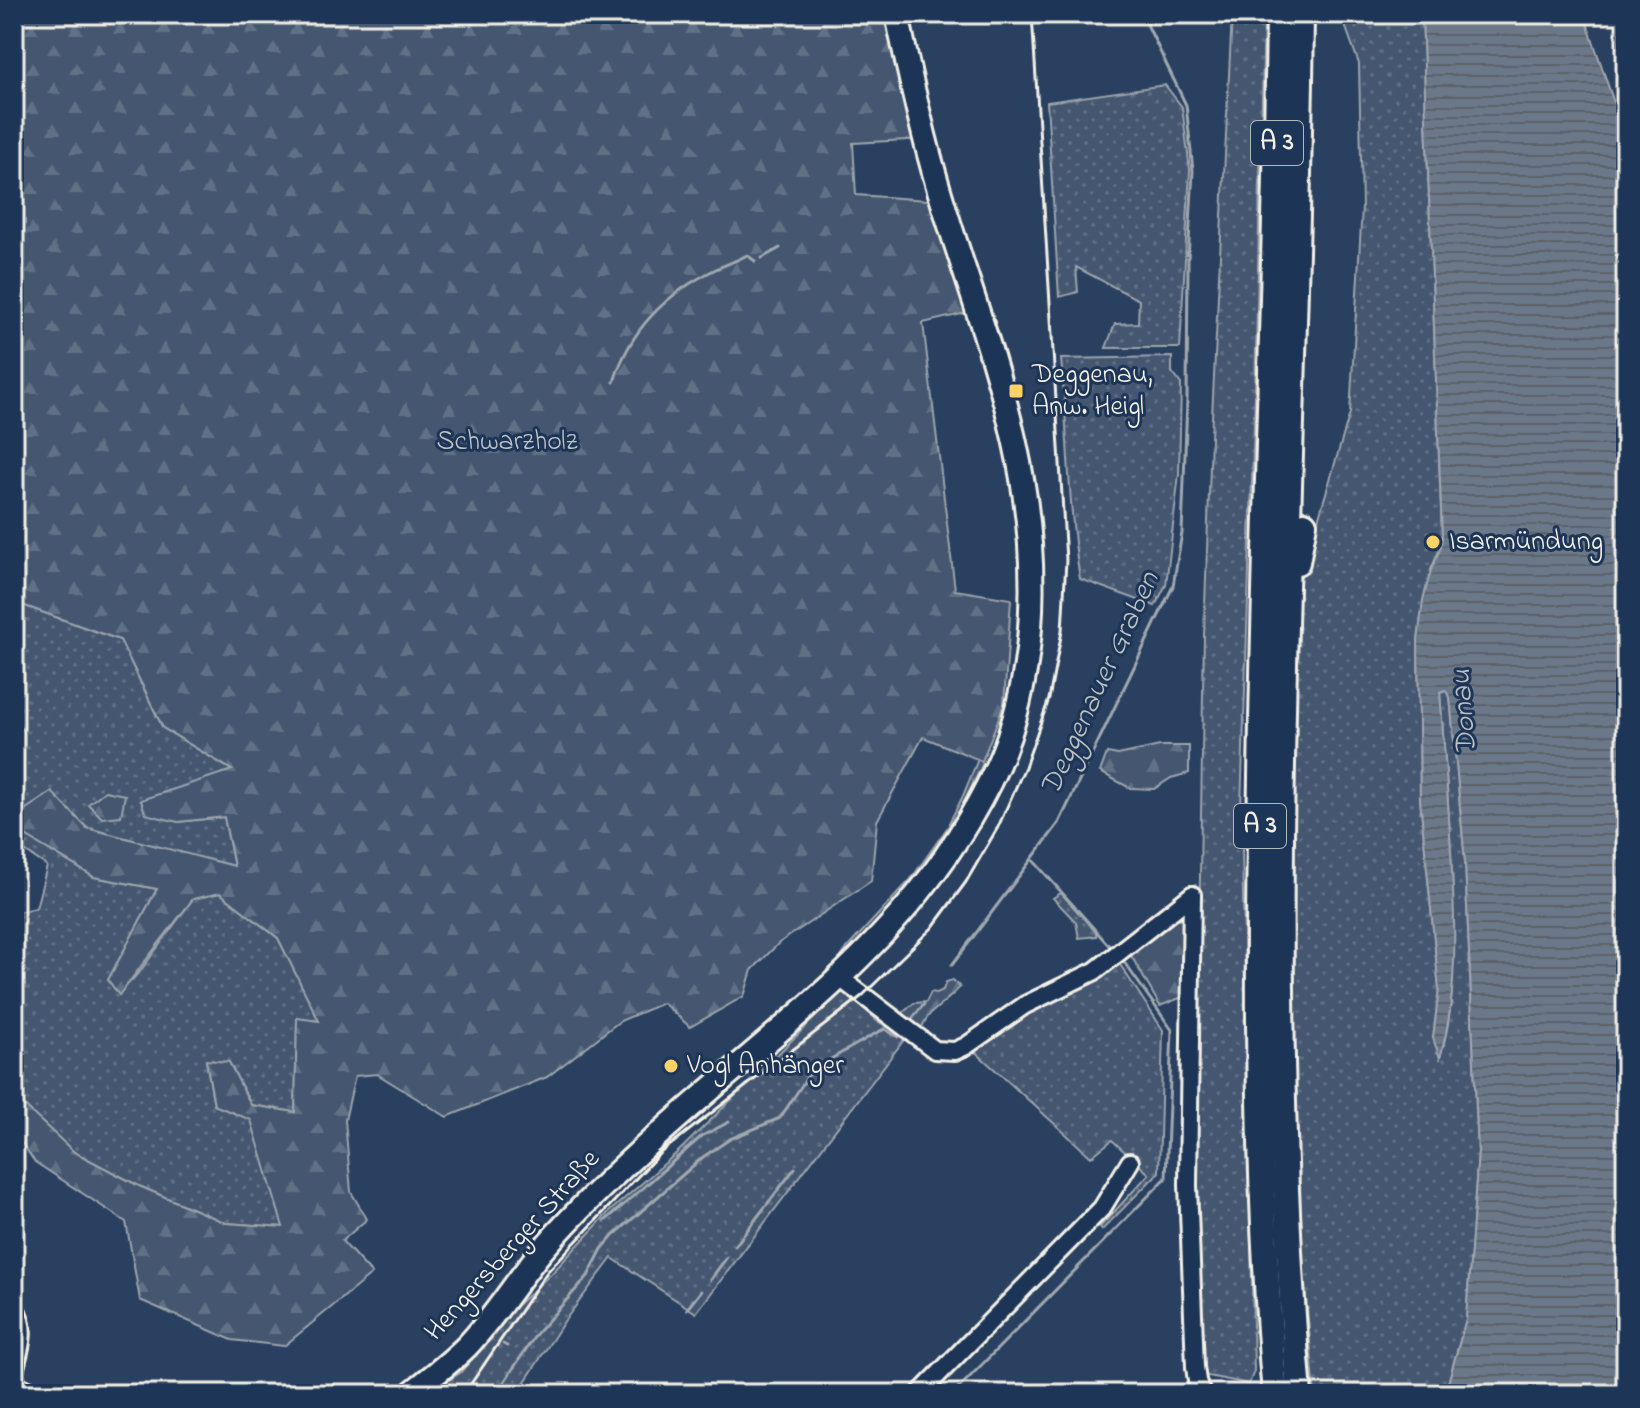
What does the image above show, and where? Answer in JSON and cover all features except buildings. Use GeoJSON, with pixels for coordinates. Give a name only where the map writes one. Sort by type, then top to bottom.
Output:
{"type":"FeatureCollection","features":[{"type":"Feature","properties":{"kind":"highway","name":"A 3"},"geometry":{"type":"LineString","coordinates":[[1279,14],[1257,962],[1263,1208],[1286,1386]]}},
{"type":"Feature","properties":{"kind":"highway","name":"A 3"},"geometry":{"type":"LineString","coordinates":[[1286,1386],[1279,960],[1285,593],[1301,14]]}},
{"type":"Feature","properties":{"kind":"highway"},"geometry":{"type":"LineString","coordinates":[[1285,593],[1295,576],[1304,524]]}},
{"type":"Feature","properties":{"kind":"main road","name":"Hengersberger Straße"},"geometry":{"type":"LineString","coordinates":[[410,1394],[465,1348],[540,1252],[596,1193],[666,1128],[840,978],[921,889],[957,838],[1008,739],[1022,687],[1030,616],[1030,528],[1016,446],[926,139],[897,14]]}},
{"type":"Feature","properties":{"kind":"street"},"geometry":{"type":"LineString","coordinates":[[840,978],[935,1050],[955,1051],[1048,992],[1095,971],[1192,895],[1188,1185],[1195,1367],[1202,1394]]}},
{"type":"Feature","properties":{"kind":"street"},"geometry":{"type":"LineString","coordinates":[[919,1394],[1102,1208],[1130,1162]]}},
{"type":"Feature","properties":{"kind":"street"},"geometry":{"type":"LineString","coordinates":[[14,1307],[23,1322],[24,1334],[14,1371]]}},
{"type":"Feature","properties":{"kind":"street"},"geometry":{"type":"LineString","coordinates":[[14,1383],[36,1394]]}},
{"type":"Feature","properties":{"kind":"green space","name":"Schwarzholz"},"geometry":{"type":"Polygon","coordinates":[[[14,14],[897,14],[925,139],[853,143],[856,195],[942,201],[966,313],[923,323],[955,590],[1011,599],[1004,704],[982,761],[923,737],[877,821],[871,881],[779,943],[752,970],[744,996],[690,1027],[663,1003],[620,1021],[547,1077],[447,1117],[377,1074],[355,1076],[345,1120],[351,1192],[367,1219],[342,1241],[372,1274],[284,1346],[232,1340],[140,1300],[126,1222],[35,1162],[14,1132],[14,1089],[20,1102],[74,1152],[139,1186],[226,1223],[283,1227],[251,1120],[214,1105],[206,1060],[229,1062],[251,1105],[295,1112],[297,1018],[319,1021],[278,938],[220,893],[193,899],[119,995],[108,980],[157,889],[94,877],[14,829],[14,817],[52,792],[87,828],[234,866],[224,817],[178,822],[145,814],[141,800],[232,770],[163,728],[120,640],[14,602],[14,14]]]}},
{"type":"Feature","properties":{"kind":"green space"},"geometry":{"type":"Polygon","coordinates":[[[1232,14],[1264,14],[1241,807],[1254,1371],[1249,1384],[1203,1375],[1195,1175],[1204,634],[1232,14]]]}},
{"type":"Feature","properties":{"kind":"green space"},"geometry":{"type":"Polygon","coordinates":[[[1341,14],[1422,14],[1442,536],[1431,570],[1418,640],[1420,799],[1439,989],[1433,1038],[1440,1057],[1451,1003],[1453,967],[1451,857],[1440,692],[1445,690],[1450,696],[1465,862],[1478,1152],[1466,1319],[1445,1394],[1315,1394],[1299,1224],[1292,964],[1297,590],[1350,413],[1362,207],[1359,64],[1341,14]]]}},
{"type":"Feature","properties":{"kind":"green space"},"geometry":{"type":"Polygon","coordinates":[[[1165,85],[1182,107],[1190,170],[1180,348],[1106,348],[1115,324],[1138,323],[1139,300],[1076,267],[1078,292],[1059,297],[1047,102],[1165,85]]]}},
{"type":"Feature","properties":{"kind":"green space"},"geometry":{"type":"Polygon","coordinates":[[[1172,357],[1172,372],[1181,384],[1179,474],[1166,585],[1155,606],[1080,579],[1061,359],[1172,357]]]}},
{"type":"Feature","properties":{"kind":"green space"},"geometry":{"type":"Polygon","coordinates":[[[14,602],[120,640],[163,728],[233,771],[141,801],[178,822],[224,817],[234,867],[87,828],[52,793],[14,817],[14,751],[22,728],[14,730],[14,602]]]}},
{"type":"Feature","properties":{"kind":"green space"},"geometry":{"type":"Polygon","coordinates":[[[1160,746],[1189,746],[1189,773],[1171,778],[1154,789],[1130,788],[1100,772],[1107,753],[1118,755],[1160,746]]]}},
{"type":"Feature","properties":{"kind":"green space"},"geometry":{"type":"Polygon","coordinates":[[[978,759],[983,763],[954,823],[949,823],[963,796],[978,759]]]}},
{"type":"Feature","properties":{"kind":"green space"},"geometry":{"type":"Polygon","coordinates":[[[105,791],[125,795],[121,816],[102,818],[88,804],[105,791]]]}},
{"type":"Feature","properties":{"kind":"green space"},"geometry":{"type":"Polygon","coordinates":[[[952,821],[954,823],[914,881],[911,879],[952,821]]]}},
{"type":"Feature","properties":{"kind":"green space"},"geometry":{"type":"Polygon","coordinates":[[[14,829],[94,877],[157,889],[108,980],[119,994],[141,970],[193,899],[220,893],[278,938],[320,1021],[297,1019],[295,1112],[251,1105],[229,1062],[206,1061],[214,1105],[251,1119],[284,1227],[226,1223],[139,1186],[74,1152],[20,1102],[14,1089],[14,913],[36,908],[47,866],[14,844],[14,829]]]}},
{"type":"Feature","properties":{"kind":"green space"},"geometry":{"type":"Polygon","coordinates":[[[911,879],[914,881],[832,970],[848,947],[911,879]]]}},
{"type":"Feature","properties":{"kind":"green space"},"geometry":{"type":"Polygon","coordinates":[[[1061,893],[1096,932],[1096,936],[1079,938],[1076,922],[1053,898],[1061,893]]]}},
{"type":"Feature","properties":{"kind":"green space"},"geometry":{"type":"Polygon","coordinates":[[[1176,915],[1186,925],[1185,996],[1160,1006],[1129,952],[1176,915]]]}},
{"type":"Feature","properties":{"kind":"green space"},"geometry":{"type":"Polygon","coordinates":[[[1119,963],[1163,1030],[1159,1172],[1102,1230],[1100,1227],[1149,1174],[1112,1140],[1091,1157],[969,1046],[1004,1021],[1119,963]]]}},
{"type":"Feature","properties":{"kind":"green space"},"geometry":{"type":"Polygon","coordinates":[[[953,980],[960,987],[930,1014],[920,1031],[898,1017],[914,1003],[926,1002],[931,992],[943,990],[946,982],[953,980]]]}},
{"type":"Feature","properties":{"kind":"green space"},"geometry":{"type":"Polygon","coordinates":[[[844,989],[877,1021],[906,1037],[696,1313],[612,1258],[565,1320],[517,1394],[426,1394],[460,1373],[486,1343],[496,1325],[553,1272],[609,1212],[680,1150],[844,989]]]}},
{"type":"Feature","properties":{"kind":"water","name":"Donau"},"geometry":{"type":"Polygon","coordinates":[[[1422,14],[1584,14],[1616,109],[1621,14],[1626,14],[1626,1394],[1445,1394],[1466,1319],[1478,1152],[1465,862],[1450,697],[1445,690],[1440,692],[1454,956],[1450,1007],[1440,1058],[1433,1038],[1439,989],[1420,799],[1418,640],[1423,600],[1442,536],[1422,14]]]}},
{"type":"Feature","properties":{"kind":"waterway","name":"Deggenauer Graben"},"geometry":{"type":"LineString","coordinates":[[952,965],[1059,823],[1173,586],[1182,533],[1193,171],[1186,105],[1142,14]]}},
{"type":"Feature","properties":{"kind":"waterway"},"geometry":{"type":"LineString","coordinates":[[762,258],[780,248]]}},
{"type":"Feature","properties":{"kind":"waterway"},"geometry":{"type":"LineString","coordinates":[[614,382],[630,345],[667,300],[700,278],[747,255],[755,261]]}},
{"type":"Feature","properties":{"kind":"waterway","name":"Deggenauer Graben"},"geometry":{"type":"LineString","coordinates":[[1032,859],[1112,949]]}},
{"type":"Feature","properties":{"kind":"waterway","name":"Deggenauer Graben"},"geometry":{"type":"LineString","coordinates":[[953,1394],[1166,1178],[1172,1030],[1124,962]]}},
{"type":"Feature","properties":{"kind":"waterway"},"geometry":{"type":"LineString","coordinates":[[908,1024],[924,1004]]}},
{"type":"Feature","properties":{"kind":"waterway"},"geometry":{"type":"LineString","coordinates":[[496,1394],[537,1333],[588,1276],[602,1249],[614,1235],[703,1157],[730,1139],[780,1118],[808,1076],[822,1064],[885,1029],[898,1037],[900,1033]]}},
{"type":"Feature","properties":{"kind":"waterway"},"geometry":{"type":"LineString","coordinates":[[605,1221],[702,1136],[729,1122]]}},
{"type":"Feature","properties":{"kind":"waterway"},"geometry":{"type":"LineString","coordinates":[[735,1246],[795,1168]]}},
{"type":"Feature","properties":{"kind":"waterway"},"geometry":{"type":"LineString","coordinates":[[710,1280],[727,1257]]}},
{"type":"Feature","properties":{"kind":"waterway"},"geometry":{"type":"LineString","coordinates":[[687,1309],[701,1291]]}},
{"type":"Feature","properties":{"kind":"waterway"},"geometry":{"type":"LineString","coordinates":[[503,1344],[507,1346]]}},
{"type":"Feature","properties":{"kind":"railway"},"geometry":{"type":"LineString","coordinates":[[464,1394],[547,1272],[660,1153],[862,996],[932,928],[966,882],[998,827],[1025,767],[1049,699],[1062,631],[1066,560],[1032,14]]}},
{"type":"Feature","properties":{"kind":"railway"},"geometry":{"type":"LineString","coordinates":[[1030,1389],[1034,1394]]}},
{"type":"Feature","properties":{"kind":"place","name":"Deggenau, Anw. Heigl"},"geometry":{"type":"Point","coordinates":[1016,391]}},
{"type":"Feature","properties":{"kind":"place","name":"Isarmündung"},"geometry":{"type":"Point","coordinates":[1433,542]}},
{"type":"Feature","properties":{"kind":"place","name":"Vogl Anhänger"},"geometry":{"type":"Point","coordinates":[671,1066]}}]}
